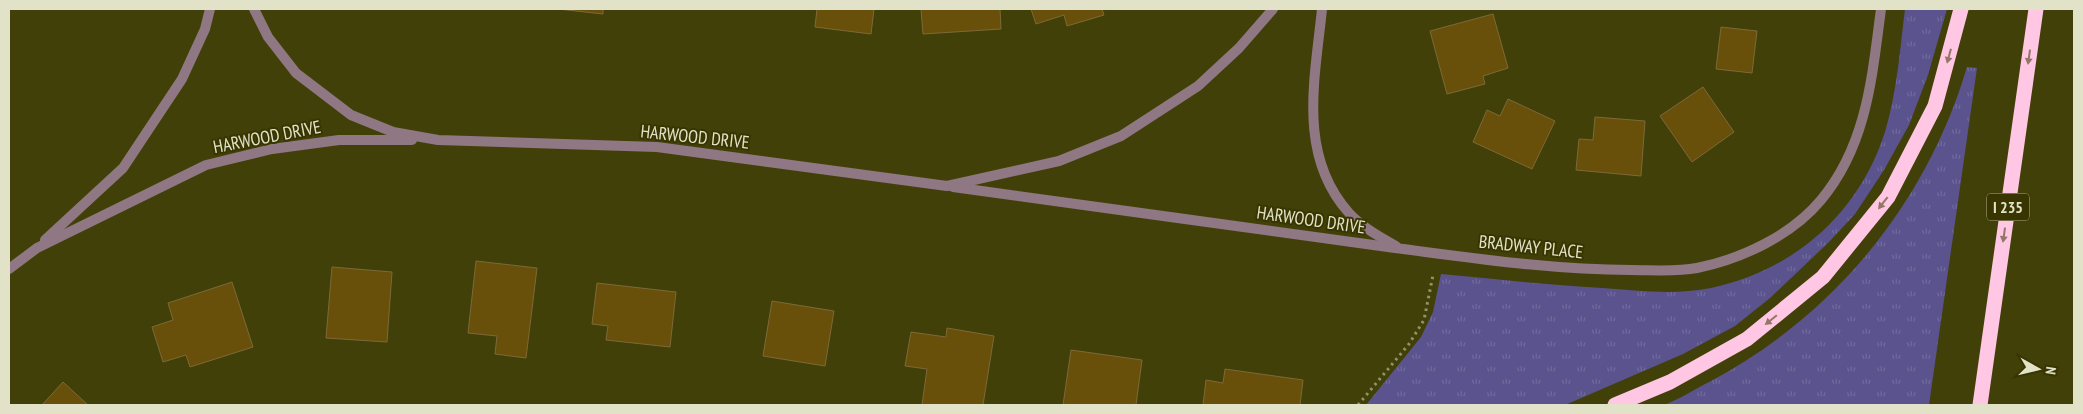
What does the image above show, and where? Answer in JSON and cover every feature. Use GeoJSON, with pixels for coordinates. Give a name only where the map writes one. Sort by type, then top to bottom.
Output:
{"type":"FeatureCollection","features":[{"type":"Feature","properties":{"kind":"highway"},"geometry":{"type":"LineString","coordinates":[[1615,405],[1670,382],[1747,339],[1823,277],[1888,197],[1935,106],[1961,9]]}},
{"type":"Feature","properties":{"kind":"highway","name":"I 235"},"geometry":{"type":"LineString","coordinates":[[1980,405],[2036,9]]}},
{"type":"Feature","properties":{"kind":"street"},"geometry":{"type":"LineString","coordinates":[[37,248],[123,168],[182,79],[205,29],[210,9]]}},
{"type":"Feature","properties":{"kind":"street","name":"HARWOOD DRIVE"},"geometry":{"type":"LineString","coordinates":[[254,9],[268,37],[296,73],[350,115],[393,132],[438,140]]}},
{"type":"Feature","properties":{"kind":"street","name":"HARWOOD DRIVE"},"geometry":{"type":"LineString","coordinates":[[947,186],[1059,161],[1121,136],[1198,86],[1238,48],[1273,9]]}},
{"type":"Feature","properties":{"kind":"street","name":"HARWOOD DRIVE"},"geometry":{"type":"LineString","coordinates":[[1322,9],[1312,117],[1315,146],[1337,196],[1350,214],[1370,231],[1399,248]]}},
{"type":"Feature","properties":{"kind":"street","name":"BRADWAY PLACE"},"geometry":{"type":"LineString","coordinates":[[1399,248],[1436,254],[1600,270],[1660,270],[1694,268],[1728,260],[1758,248],[1787,230],[1820,202],[1845,166],[1859,136],[1868,103],[1881,9]]}},
{"type":"Feature","properties":{"kind":"street","name":"HARWOOD DRIVE"},"geometry":{"type":"LineString","coordinates":[[9,269],[37,248],[206,165],[272,149],[339,140],[438,140],[657,147],[1399,248]]}},
{"type":"Feature","properties":{"kind":"path"},"geometry":{"type":"LineString","coordinates":[[1358,405],[1409,344],[1424,320],[1433,274]]}},
{"type":"Feature","properties":{"kind":"green space"},"geometry":{"type":"Polygon","coordinates":[[[1905,9],[1947,9],[1928,75],[1909,125],[1884,170],[1855,214],[1829,242],[1770,298],[1735,326],[1683,354],[1565,405],[1366,405],[1421,337],[1433,312],[1441,274],[1542,284],[1657,292],[1684,291],[1711,288],[1742,279],[1770,267],[1796,252],[1820,234],[1841,212],[1859,188],[1874,161],[1885,132],[1892,102],[1898,70],[1905,9]]]}},
{"type":"Feature","properties":{"kind":"green space"},"geometry":{"type":"Polygon","coordinates":[[[1967,67],[1977,68],[1929,405],[1664,405],[1711,381],[1756,354],[1798,323],[1836,288],[1870,250],[1901,208],[1928,164],[1950,117],[1967,67]]]}},
{"type":"Feature","properties":{"kind":"building"},"geometry":{"type":"Polygon","coordinates":[[[558,9],[603,9],[603,14],[558,9]]]}},
{"type":"Feature","properties":{"kind":"building"},"geometry":{"type":"Polygon","coordinates":[[[817,9],[874,9],[871,34],[815,27],[817,9]]]}},
{"type":"Feature","properties":{"kind":"building"},"geometry":{"type":"Polygon","coordinates":[[[921,9],[1000,9],[1001,29],[923,34],[921,9]]]}},
{"type":"Feature","properties":{"kind":"building"},"geometry":{"type":"Polygon","coordinates":[[[1031,9],[1102,9],[1104,15],[1067,26],[1064,15],[1036,24],[1031,9]]]}},
{"type":"Feature","properties":{"kind":"building"},"geometry":{"type":"Polygon","coordinates":[[[1493,14],[1508,68],[1483,76],[1485,84],[1447,94],[1430,31],[1493,14]]]}},
{"type":"Feature","properties":{"kind":"building"},"geometry":{"type":"Polygon","coordinates":[[[1721,27],[1757,31],[1752,73],[1716,69],[1721,27]]]}},
{"type":"Feature","properties":{"kind":"building"},"geometry":{"type":"Polygon","coordinates":[[[1703,87],[1734,132],[1692,162],[1660,116],[1703,87]]]}},
{"type":"Feature","properties":{"kind":"building"},"geometry":{"type":"Polygon","coordinates":[[[1508,99],[1555,121],[1532,169],[1473,142],[1487,110],[1500,116],[1508,99]]]}},
{"type":"Feature","properties":{"kind":"building"},"geometry":{"type":"Polygon","coordinates":[[[1595,117],[1645,121],[1641,176],[1576,170],[1579,139],[1593,140],[1595,117]]]}},
{"type":"Feature","properties":{"kind":"building"},"geometry":{"type":"Polygon","coordinates":[[[476,261],[537,268],[526,358],[495,354],[497,336],[468,333],[476,261]]]}},
{"type":"Feature","properties":{"kind":"building"},"geometry":{"type":"Polygon","coordinates":[[[332,267],[392,272],[387,342],[326,338],[332,267]]]}},
{"type":"Feature","properties":{"kind":"building"},"geometry":{"type":"Polygon","coordinates":[[[232,282],[253,347],[190,367],[186,355],[163,362],[152,327],[173,320],[168,303],[232,282]]]}},
{"type":"Feature","properties":{"kind":"building"},"geometry":{"type":"Polygon","coordinates":[[[597,283],[676,292],[670,347],[606,340],[608,326],[592,324],[597,283]]]}},
{"type":"Feature","properties":{"kind":"building"},"geometry":{"type":"Polygon","coordinates":[[[772,301],[834,311],[825,366],[763,356],[772,301]]]}},
{"type":"Feature","properties":{"kind":"building"},"geometry":{"type":"Polygon","coordinates":[[[947,328],[994,336],[983,405],[922,405],[927,369],[905,366],[911,332],[946,337],[947,328]]]}},
{"type":"Feature","properties":{"kind":"building"},"geometry":{"type":"Polygon","coordinates":[[[1071,350],[1142,360],[1136,405],[1063,405],[1071,350]]]}},
{"type":"Feature","properties":{"kind":"building"},"geometry":{"type":"Polygon","coordinates":[[[1225,369],[1303,380],[1300,405],[1203,405],[1206,380],[1223,383],[1225,369]]]}},
{"type":"Feature","properties":{"kind":"building"},"geometry":{"type":"Polygon","coordinates":[[[63,382],[88,405],[42,405],[63,382]]]}}]}
